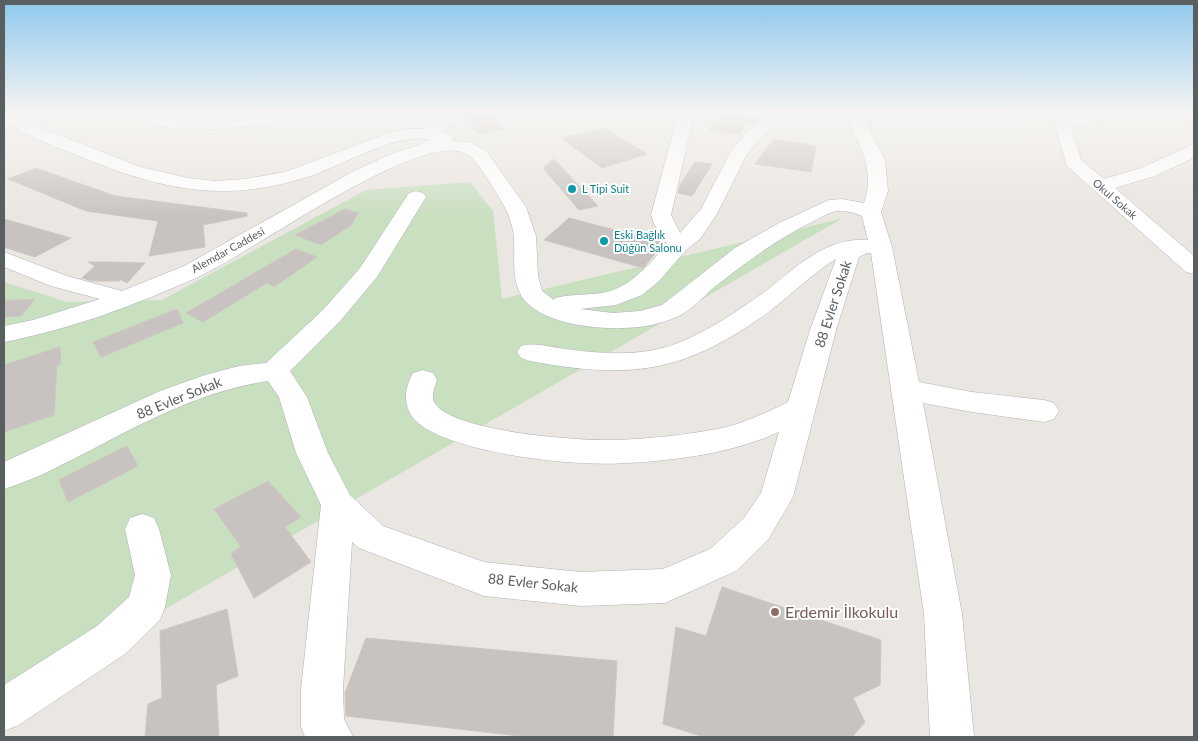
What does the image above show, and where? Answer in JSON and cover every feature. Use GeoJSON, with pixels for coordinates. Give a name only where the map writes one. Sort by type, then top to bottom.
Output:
{"type":"FeatureCollection","features":[{"type":"Feature","properties":{"kind":"street"},"geometry":{"type":"LineString","coordinates":[[78,149],[144,176],[174,183],[211,186],[245,185],[282,178],[316,168],[364,149]]}},
{"type":"Feature","properties":{"kind":"street","name":"Alemdar Caddesi"},"geometry":{"type":"LineString","coordinates":[[4,334],[35,328],[90,312],[192,271],[361,175],[415,149]]}},
{"type":"Feature","properties":{"kind":"street"},"geometry":{"type":"LineString","coordinates":[[468,149],[481,156],[516,207],[525,236],[526,276],[531,293],[538,301],[551,310],[580,317],[613,321],[641,318],[671,310],[743,253],[786,227],[829,206],[857,206],[871,212]]}},
{"type":"Feature","properties":{"kind":"street"},"geometry":{"type":"LineString","coordinates":[[677,149],[661,215],[664,224],[678,245]]}},
{"type":"Feature","properties":{"kind":"street"},"geometry":{"type":"LineString","coordinates":[[538,301],[574,304],[607,300],[634,290],[650,277],[678,245],[692,234],[710,210],[743,149]]}},
{"type":"Feature","properties":{"kind":"street"},"geometry":{"type":"LineString","coordinates":[[870,149],[876,160],[878,191],[871,212],[872,246],[906,390],[943,614],[952,737]]}},
{"type":"Feature","properties":{"kind":"street","name":"Okul Sokak"},"geometry":{"type":"LineString","coordinates":[[1070,149],[1073,162],[1194,267]]}},
{"type":"Feature","properties":{"kind":"street"},"geometry":{"type":"LineString","coordinates":[[1099,185],[1114,185],[1179,159],[1194,149]]}},
{"type":"Feature","properties":{"kind":"street"},"geometry":{"type":"LineString","coordinates":[[274,371],[332,315],[369,272],[416,197]]}},
{"type":"Feature","properties":{"kind":"street"},"geometry":{"type":"LineString","coordinates":[[530,352],[571,360],[616,362],[660,358],[698,344],[732,325],[822,258],[840,248],[872,246]]}},
{"type":"Feature","properties":{"kind":"street","name":"88 Evler Sokak"},"geometry":{"type":"LineString","coordinates":[[4,476],[210,383],[252,373],[274,371],[286,384],[312,453],[338,505],[371,537],[484,579],[581,589],[665,586],[723,560],[756,529],[776,496],[823,330],[849,254],[872,246]]}},
{"type":"Feature","properties":{"kind":"street"},"geometry":{"type":"LineString","coordinates":[[4,259],[59,281],[126,299]]}},
{"type":"Feature","properties":{"kind":"street"},"geometry":{"type":"LineString","coordinates":[[422,380],[418,398],[421,408],[437,422],[465,434],[532,446],[597,452],[662,448],[722,440],[764,426],[801,408]]}},
{"type":"Feature","properties":{"kind":"street"},"geometry":{"type":"LineString","coordinates":[[906,390],[972,402],[1044,411]]}},
{"type":"Feature","properties":{"kind":"street"},"geometry":{"type":"LineString","coordinates":[[331,737],[323,727],[322,689],[338,505]]}},
{"type":"Feature","properties":{"kind":"street"},"geometry":{"type":"LineString","coordinates":[[4,710],[111,640],[146,607],[153,575],[142,529]]}},
{"type":"Feature","properties":{"kind":"green space"},"geometry":{"type":"Polygon","coordinates":[[[470,182],[493,211],[502,299],[841,219],[4,702],[4,282],[67,302],[162,300],[366,190],[470,182]]]}},
{"type":"Feature","properties":{"kind":"building"},"geometry":{"type":"Polygon","coordinates":[[[575,149],[638,149],[647,154],[602,168],[575,149]]]}},
{"type":"Feature","properties":{"kind":"building"},"geometry":{"type":"Polygon","coordinates":[[[767,149],[816,149],[811,172],[755,164],[767,149]]]}},
{"type":"Feature","properties":{"kind":"building","name":"L Tipi Suit"},"geometry":{"type":"Polygon","coordinates":[[[554,159],[598,206],[579,210],[543,168],[554,159]]]}},
{"type":"Feature","properties":{"kind":"building"},"geometry":{"type":"Polygon","coordinates":[[[695,162],[712,164],[692,196],[678,193],[680,185],[695,162]]]}},
{"type":"Feature","properties":{"kind":"building"},"geometry":{"type":"Polygon","coordinates":[[[36,168],[115,196],[247,213],[247,216],[203,225],[205,247],[149,256],[158,221],[86,211],[8,179],[36,168]]]}},
{"type":"Feature","properties":{"kind":"building"},"geometry":{"type":"Polygon","coordinates":[[[345,209],[358,213],[351,225],[321,245],[295,235],[345,209]]]}},
{"type":"Feature","properties":{"kind":"building","name":"Eski Bağlık Düğün Salonu"},"geometry":{"type":"Polygon","coordinates":[[[569,218],[664,243],[643,268],[544,240],[569,218]]]}},
{"type":"Feature","properties":{"kind":"building"},"geometry":{"type":"Polygon","coordinates":[[[4,219],[71,238],[35,257],[4,247],[4,219]]]}},
{"type":"Feature","properties":{"kind":"building"},"geometry":{"type":"Polygon","coordinates":[[[296,249],[317,257],[274,287],[267,283],[203,322],[186,313],[296,249]]]}},
{"type":"Feature","properties":{"kind":"building"},"geometry":{"type":"Polygon","coordinates":[[[88,262],[145,263],[127,283],[118,278],[120,281],[92,281],[82,278],[95,266],[88,262]]]}},
{"type":"Feature","properties":{"kind":"building"},"geometry":{"type":"Polygon","coordinates":[[[35,299],[21,316],[4,317],[4,301],[35,299]]]}},
{"type":"Feature","properties":{"kind":"building"},"geometry":{"type":"Polygon","coordinates":[[[177,309],[183,323],[101,357],[93,342],[177,309]]]}},
{"type":"Feature","properties":{"kind":"building"},"geometry":{"type":"Polygon","coordinates":[[[60,347],[61,364],[57,365],[54,415],[4,432],[4,365],[60,347]]]}},
{"type":"Feature","properties":{"kind":"building"},"geometry":{"type":"Polygon","coordinates":[[[127,446],[138,466],[68,502],[59,480],[127,446]]]}},
{"type":"Feature","properties":{"kind":"building"},"geometry":{"type":"Polygon","coordinates":[[[268,481],[301,517],[285,527],[311,562],[254,598],[231,554],[241,547],[214,509],[268,481]]]}},
{"type":"Feature","properties":{"kind":"building"},"geometry":{"type":"Polygon","coordinates":[[[722,587],[881,640],[880,685],[853,698],[865,722],[852,737],[704,737],[663,724],[676,627],[706,636],[722,587]]]}},
{"type":"Feature","properties":{"kind":"building"},"geometry":{"type":"Polygon","coordinates":[[[227,609],[238,676],[216,685],[219,737],[145,737],[148,704],[162,698],[160,631],[227,609]]]}},
{"type":"Feature","properties":{"kind":"building"},"geometry":{"type":"Polygon","coordinates":[[[366,638],[617,661],[613,737],[528,737],[346,716],[345,693],[366,638]]]}},
{"type":"Feature","properties":{"kind":"place","name":"L Tipi Suit"},"geometry":{"type":"Point","coordinates":[572,189]}},
{"type":"Feature","properties":{"kind":"place","name":"Eski Bağlık Düğün Salonu"},"geometry":{"type":"Point","coordinates":[604,241]}},
{"type":"Feature","properties":{"kind":"place","name":"Erdemir İlkokulu"},"geometry":{"type":"Point","coordinates":[775,612]}}]}
